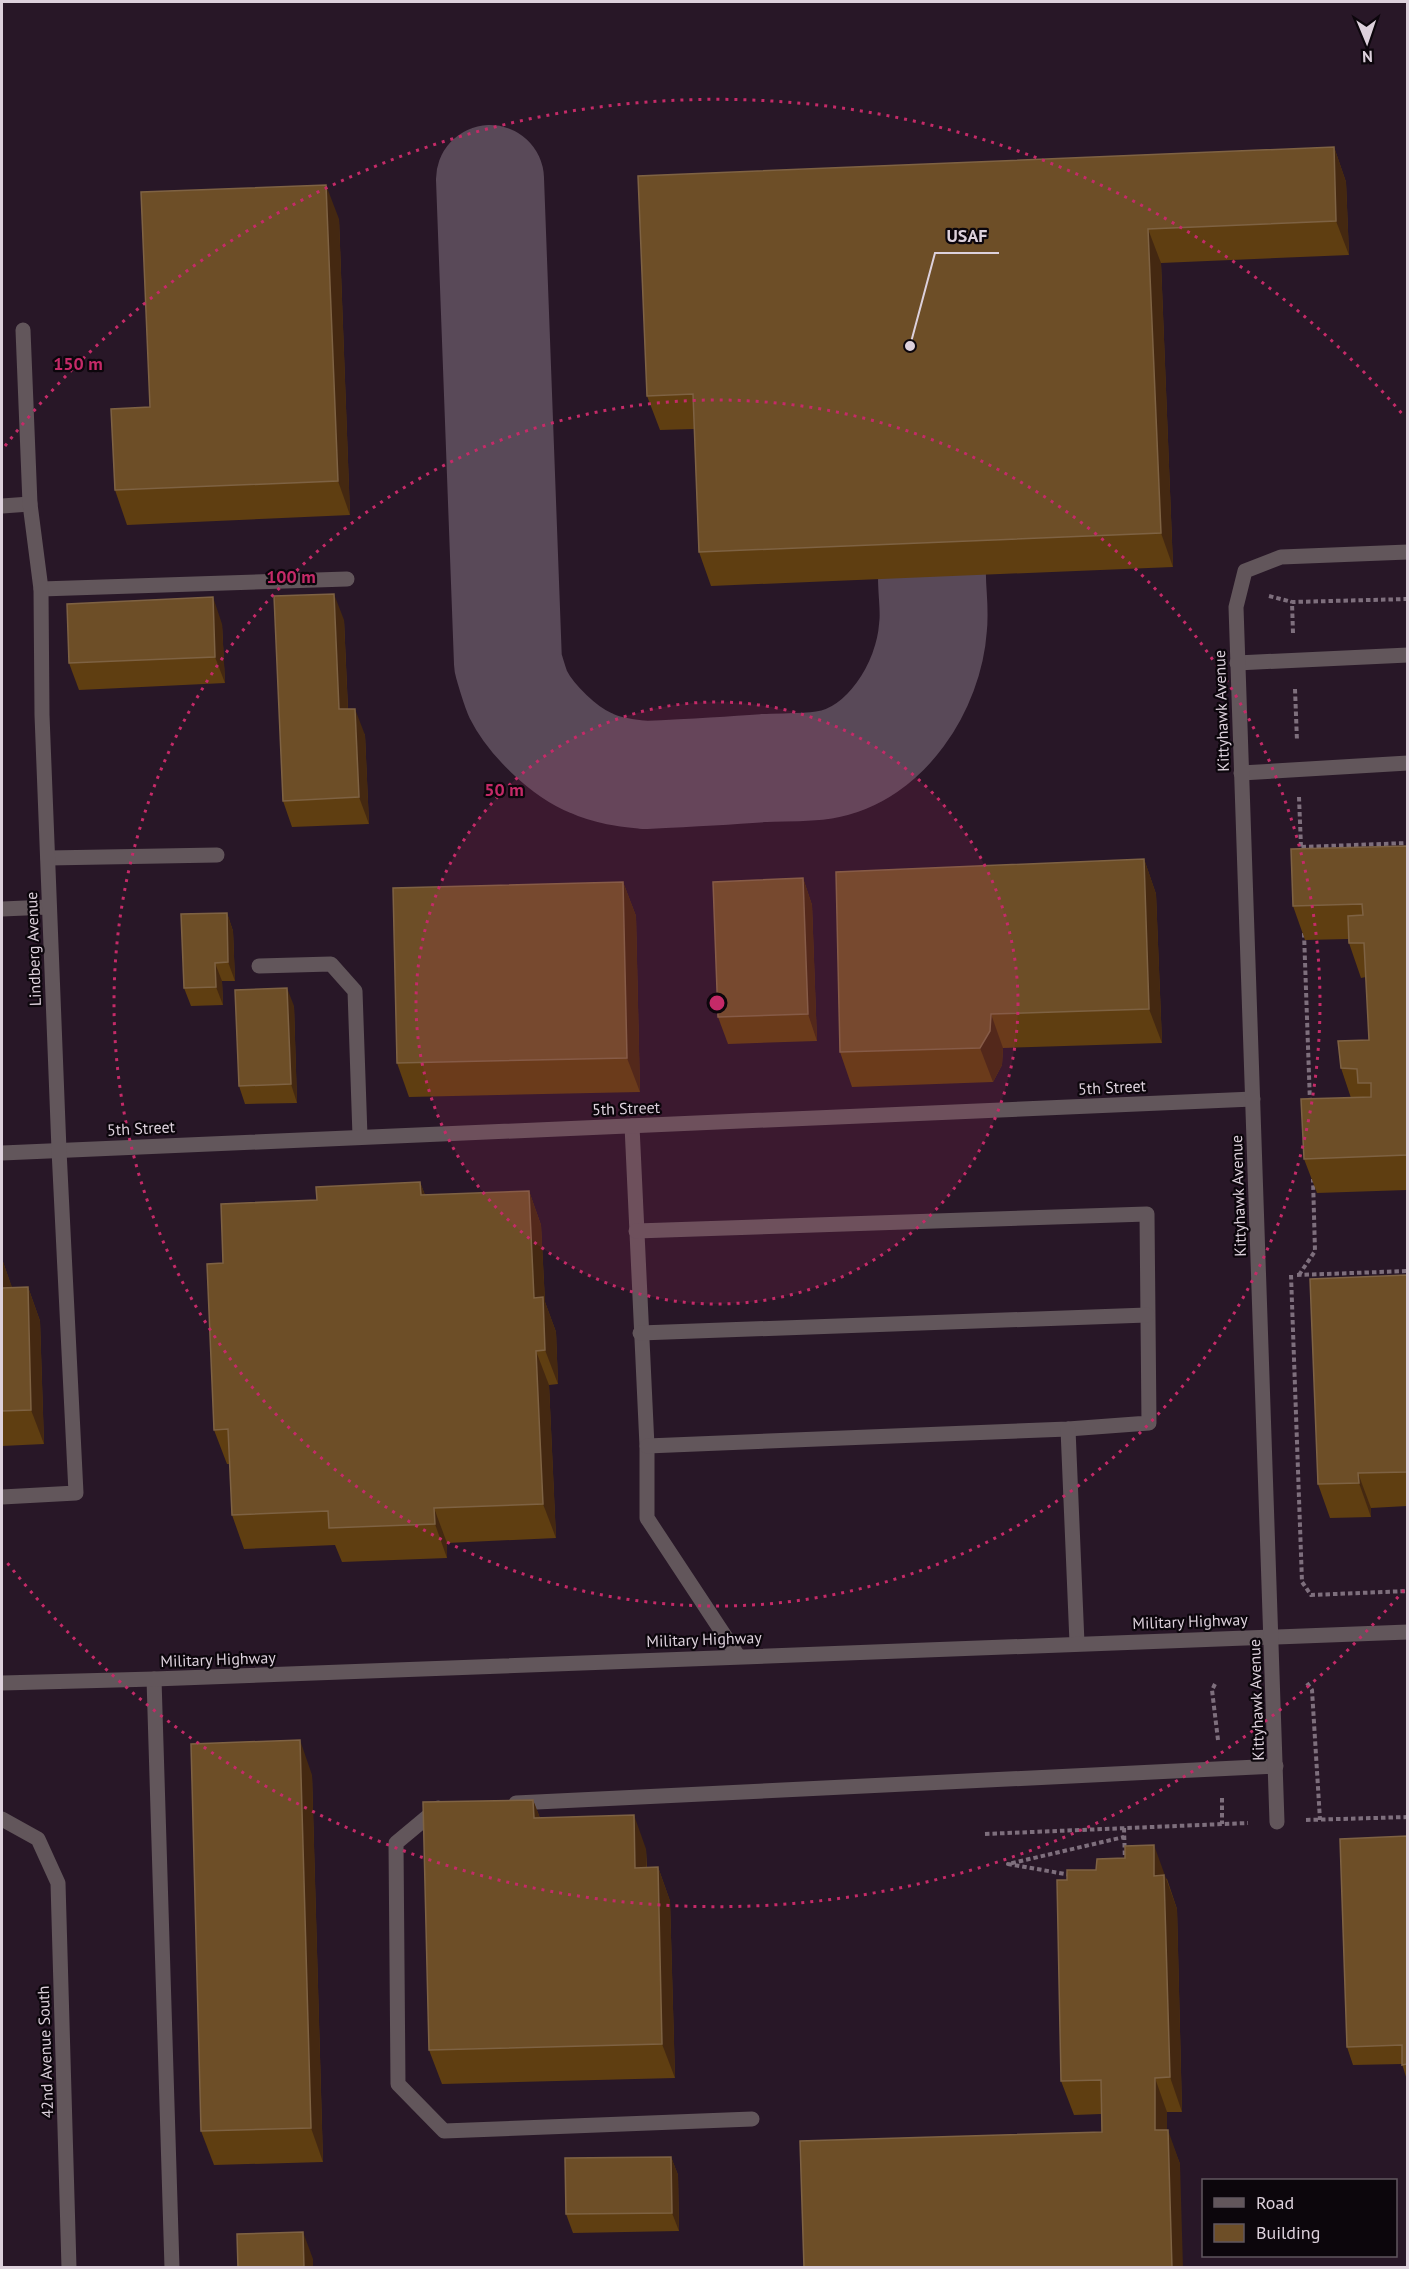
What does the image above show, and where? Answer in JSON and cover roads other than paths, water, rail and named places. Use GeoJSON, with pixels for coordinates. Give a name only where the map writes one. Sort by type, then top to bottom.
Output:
{"type":"FeatureCollection","features":[{"type":"Feature","properties":{"kind":"street","name":"Lindberg Avenue"},"geometry":{"type":"LineString","coordinates":[[2,1497],[76,1493],[41,709],[41,589],[30,504],[23,330]]}},
{"type":"Feature","properties":{"kind":"street"},"geometry":{"type":"LineString","coordinates":[[2,506],[30,504]]}},
{"type":"Feature","properties":{"kind":"street","name":"Kittyhawk Avenue"},"geometry":{"type":"LineString","coordinates":[[1277,1822],[1236,607],[1245,571],[1281,557],[1407,552]]}},
{"type":"Feature","properties":{"kind":"street"},"geometry":{"type":"LineString","coordinates":[[41,589],[347,579]]}},
{"type":"Feature","properties":{"kind":"street"},"geometry":{"type":"LineString","coordinates":[[1238,663],[1407,655]]}},
{"type":"Feature","properties":{"kind":"street"},"geometry":{"type":"LineString","coordinates":[[1241,773],[1407,763]]}},
{"type":"Feature","properties":{"kind":"street"},"geometry":{"type":"LineString","coordinates":[[48,858],[217,855]]}},
{"type":"Feature","properties":{"kind":"street"},"geometry":{"type":"LineString","coordinates":[[2,909],[49,907]]}},
{"type":"Feature","properties":{"kind":"street"},"geometry":{"type":"LineString","coordinates":[[259,966],[331,964],[355,991],[360,1136]]}},
{"type":"Feature","properties":{"kind":"street","name":"5th Street"},"geometry":{"type":"LineString","coordinates":[[2,1153],[1253,1099]]}},
{"type":"Feature","properties":{"kind":"street"},"geometry":{"type":"LineString","coordinates":[[632,1126],[647,1446],[647,1518],[738,1656]]}},
{"type":"Feature","properties":{"kind":"street"},"geometry":{"type":"LineString","coordinates":[[636,1231],[1147,1214],[1149,1424],[647,1446]]}},
{"type":"Feature","properties":{"kind":"street"},"geometry":{"type":"LineString","coordinates":[[640,1333],[1147,1315]]}},
{"type":"Feature","properties":{"kind":"street"},"geometry":{"type":"LineString","coordinates":[[1068,1429],[1077,1643]]}},
{"type":"Feature","properties":{"kind":"street","name":"Military Highway"},"geometry":{"type":"LineString","coordinates":[[2,1683],[1407,1632]]}},
{"type":"Feature","properties":{"kind":"street"},"geometry":{"type":"LineString","coordinates":[[154,1679],[172,2268]]}},
{"type":"Feature","properties":{"kind":"street"},"geometry":{"type":"LineString","coordinates":[[498,1804],[1276,1766]]}},
{"type":"Feature","properties":{"kind":"street"},"geometry":{"type":"LineString","coordinates":[[451,1806],[440,1806],[396,1843],[398,2084],[444,2131],[752,2119]]}},
{"type":"Feature","properties":{"kind":"street","name":"42nd Avenue South"},"geometry":{"type":"LineString","coordinates":[[2,1819],[38,1839],[58,1883],[69,2268]]}},
{"type":"Feature","properties":{"kind":"place","name":"USAF"},"geometry":{"type":"Point","coordinates":[910,346]}}]}
